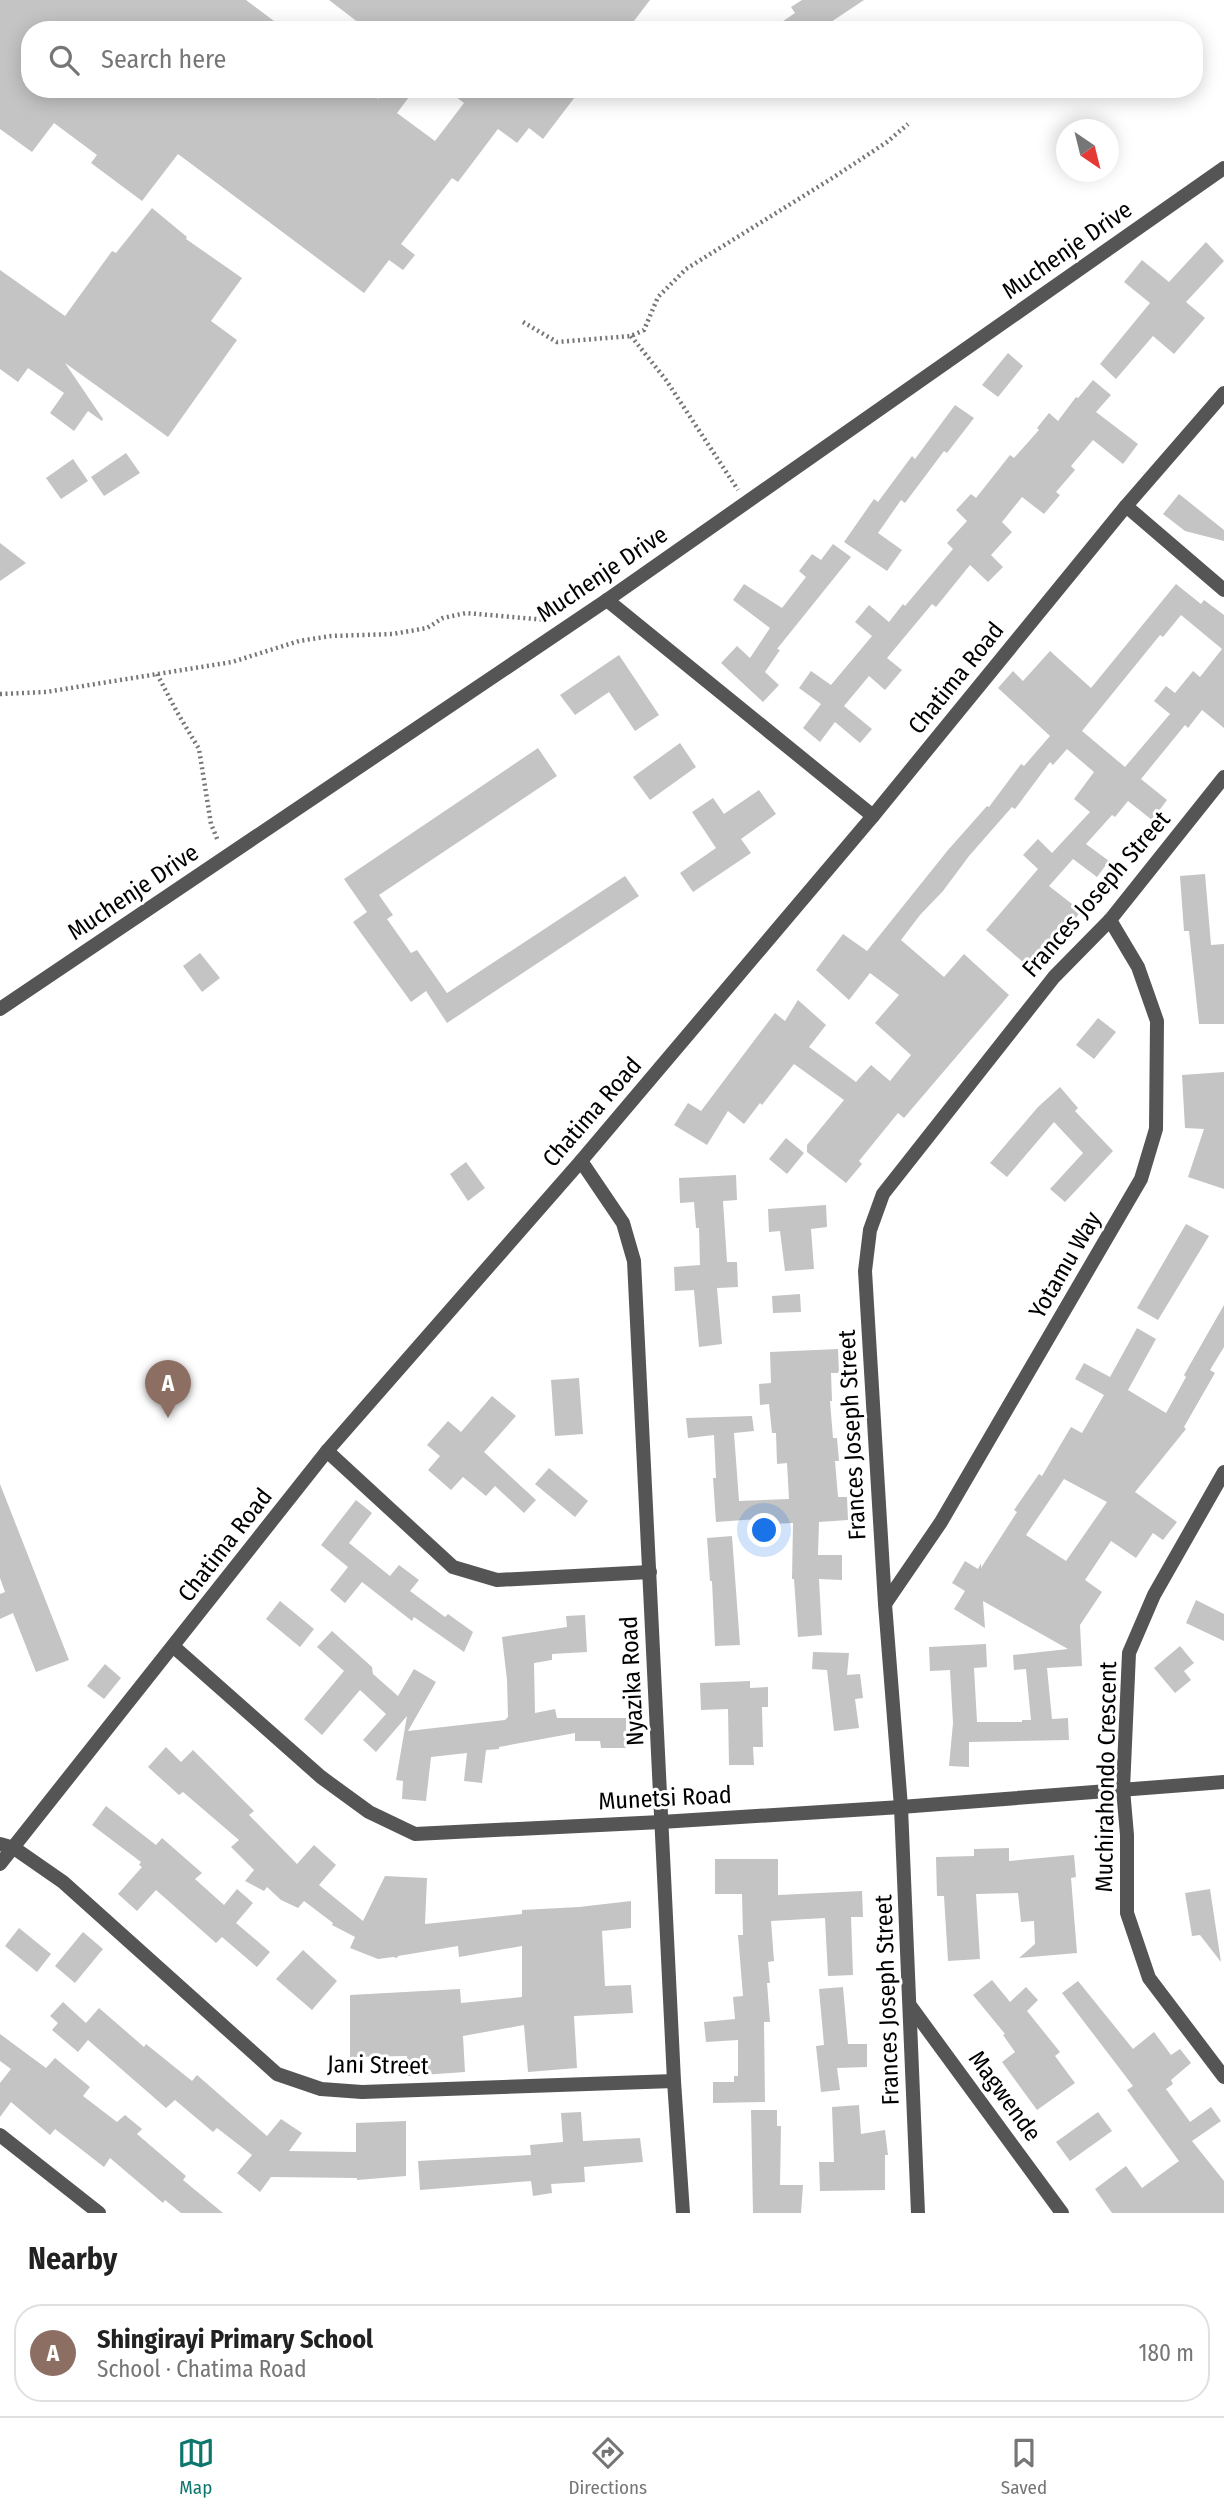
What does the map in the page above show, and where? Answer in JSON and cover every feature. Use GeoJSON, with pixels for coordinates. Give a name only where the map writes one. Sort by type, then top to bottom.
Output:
{"type":"FeatureCollection","features":[{"type":"Feature","properties":{"kind":"street","name":"Muchenje Drive"},"geometry":{"type":"LineString","coordinates":[[2,1002],[224,859],[607,600],[1224,168]]}},
{"type":"Feature","properties":{"kind":"street","name":"Chatima Road"},"geometry":{"type":"LineString","coordinates":[[0,1864],[7,1846],[174,1647],[327,1451],[581,1161],[873,816],[1126,506],[1224,393]]}},
{"type":"Feature","properties":{"kind":"street"},"geometry":{"type":"LineString","coordinates":[[1126,506],[1224,590]]}},
{"type":"Feature","properties":{"kind":"street"},"geometry":{"type":"LineString","coordinates":[[607,600],[873,816]]}},
{"type":"Feature","properties":{"kind":"street","name":"Frances Joseph Street"},"geometry":{"type":"LineString","coordinates":[[918,2213],[901,1807],[885,1604],[865,1271],[870,1230],[883,1194],[1054,976],[1110,920],[1224,777]]}},
{"type":"Feature","properties":{"kind":"street","name":"Yotamu Way"},"geometry":{"type":"LineString","coordinates":[[885,1604],[941,1522],[1141,1179],[1156,1129],[1157,1021],[1138,967],[1110,920]]}},
{"type":"Feature","properties":{"kind":"street","name":"Nyazika Road"},"geometry":{"type":"LineString","coordinates":[[581,1161],[624,1223],[634,1261],[674,2081],[683,2213]]}},
{"type":"Feature","properties":{"kind":"street"},"geometry":{"type":"LineString","coordinates":[[327,1451],[453,1567],[497,1580],[650,1572]]}},
{"type":"Feature","properties":{"kind":"street","name":"Muchirahondo Crescent"},"geometry":{"type":"LineString","coordinates":[[1224,1472],[1154,1595],[1129,1653],[1124,1790],[1127,1835],[1126,1913],[1149,1978],[1224,2077]]}},
{"type":"Feature","properties":{"kind":"street","name":"Munetsi Road"},"geometry":{"type":"LineString","coordinates":[[174,1647],[321,1777],[369,1812],[415,1834],[901,1807],[1224,1782]]}},
{"type":"Feature","properties":{"kind":"street","name":"Jani Street"},"geometry":{"type":"LineString","coordinates":[[7,1846],[63,1882],[276,2074],[321,2089],[362,2092],[674,2081]]}},
{"type":"Feature","properties":{"kind":"street","name":"Magwende"},"geometry":{"type":"LineString","coordinates":[[911,2007],[1062,2213]]}},
{"type":"Feature","properties":{"kind":"street"},"geometry":{"type":"LineString","coordinates":[[0,2135],[99,2213]]}},
{"type":"Feature","properties":{"kind":"path"},"geometry":{"type":"LineString","coordinates":[[523,322],[557,342],[631,336],[645,330],[659,297],[686,269],[834,177],[887,142],[908,124]]}},
{"type":"Feature","properties":{"kind":"path"},"geometry":{"type":"LineString","coordinates":[[631,336],[666,380],[746,503]]}},
{"type":"Feature","properties":{"kind":"path"},"geometry":{"type":"LineString","coordinates":[[0,694],[46,692],[232,662],[299,640],[393,634],[427,628],[443,618],[466,613],[550,620],[563,629]]}},
{"type":"Feature","properties":{"kind":"path"},"geometry":{"type":"LineString","coordinates":[[157,674],[199,749],[211,824],[224,859]]}},
{"type":"Feature","properties":{"kind":"building"},"geometry":{"type":"Polygon","coordinates":[[[0,0],[246,0],[274,21],[21,21],[21,98],[408,98],[397,113],[435,141],[464,103],[458,98],[574,98],[543,139],[529,128],[517,143],[498,129],[458,182],[452,178],[401,244],[415,255],[403,270],[389,260],[364,293],[178,154],[142,201],[91,163],[97,155],[54,123],[32,152],[0,129],[0,0]]]}},
{"type":"Feature","properties":{"kind":"building"},"geometry":{"type":"Polygon","coordinates":[[[329,0],[650,0],[634,21],[356,21],[329,0]]]}},
{"type":"Feature","properties":{"kind":"building"},"geometry":{"type":"Polygon","coordinates":[[[802,0],[864,0],[832,21],[783,21],[795,13],[791,7],[802,0]]]}},
{"type":"Feature","properties":{"kind":"building"},"geometry":{"type":"Polygon","coordinates":[[[152,208],[187,237],[186,239],[242,278],[211,321],[237,340],[168,437],[65,363],[103,419],[102,421],[88,411],[74,431],[50,413],[64,393],[28,368],[18,382],[0,369],[0,270],[65,316],[112,251],[116,253],[152,208]]]}},
{"type":"Feature","properties":{"kind":"building"},"geometry":{"type":"Polygon","coordinates":[[[1206,242],[1224,261],[1186,302],[1205,318],[1174,354],[1153,336],[1116,379],[1100,364],[1150,303],[1124,282],[1142,260],[1169,282],[1206,242]]]}},
{"type":"Feature","properties":{"kind":"building"},"geometry":{"type":"Polygon","coordinates":[[[1008,353],[1023,366],[998,397],[982,385],[1008,353]]]}},
{"type":"Feature","properties":{"kind":"building"},"geometry":{"type":"Polygon","coordinates":[[[1093,380],[1111,395],[1096,412],[1138,444],[1123,464],[1093,440],[1071,466],[1075,470],[1056,492],[1060,495],[1044,514],[1022,497],[1002,522],[1012,532],[991,555],[1003,567],[988,582],[970,565],[936,607],[932,604],[887,658],[902,670],[885,690],[869,676],[844,706],[872,729],[860,743],[835,722],[820,742],[803,728],[821,704],[799,688],[811,671],[831,685],[872,636],[855,622],[869,605],[889,622],[903,604],[905,606],[953,549],[947,543],[967,521],[956,510],[971,494],[976,498],[1010,455],[1014,458],[1039,430],[1037,428],[1049,413],[1058,421],[1093,380]]]}},
{"type":"Feature","properties":{"kind":"building"},"geometry":{"type":"Polygon","coordinates":[[[955,405],[974,418],[947,453],[944,451],[905,503],[901,500],[878,533],[902,550],[887,571],[844,542],[874,499],[878,502],[912,456],[915,459],[955,405]]]}},
{"type":"Feature","properties":{"kind":"building"},"geometry":{"type":"Polygon","coordinates":[[[126,453],[140,473],[104,496],[91,477],[126,453]]]}},
{"type":"Feature","properties":{"kind":"building"},"geometry":{"type":"Polygon","coordinates":[[[73,459],[88,481],[61,499],[46,478],[73,459]]]}},
{"type":"Feature","properties":{"kind":"building"},"geometry":{"type":"Polygon","coordinates":[[[1179,494],[1224,530],[1224,541],[1185,531],[1163,514],[1179,494]]]}},
{"type":"Feature","properties":{"kind":"building"},"geometry":{"type":"Polygon","coordinates":[[[0,543],[26,563],[0,581],[0,543]]]}},
{"type":"Feature","properties":{"kind":"building"},"geometry":{"type":"Polygon","coordinates":[[[833,544],[851,557],[777,649],[780,650],[765,672],[779,685],[763,702],[721,663],[737,646],[750,658],[770,628],[733,600],[744,584],[782,608],[806,577],[799,571],[812,554],[821,560],[833,544]]]}},
{"type":"Feature","properties":{"kind":"building"},"geometry":{"type":"Polygon","coordinates":[[[1176,584],[1201,604],[1204,600],[1224,615],[1224,728],[1202,710],[1188,728],[1185,725],[1141,779],[1167,800],[1152,820],[1128,801],[1086,844],[1109,861],[1097,877],[1073,859],[1049,886],[1081,911],[1030,968],[986,930],[1038,869],[1023,855],[1038,839],[1052,853],[1090,812],[1074,799],[1094,772],[1067,749],[1053,765],[1050,762],[1015,809],[1012,807],[969,856],[901,940],[944,977],[964,954],[1009,995],[904,1118],[898,1113],[859,1161],[862,1164],[846,1183],[807,1152],[807,1145],[844,1100],[794,1064],[744,1124],[728,1111],[707,1145],[674,1125],[688,1103],[701,1111],[775,1013],[785,1021],[798,1000],[826,1025],[809,1047],[856,1082],[871,1065],[890,1081],[911,1055],[875,1023],[899,995],[870,973],[849,1000],[816,970],[843,934],[867,951],[948,850],[987,806],[989,807],[1021,764],[1024,766],[1050,736],[998,688],[1013,671],[1023,681],[1050,651],[1091,688],[1176,584]],[[1181,615],[1163,637],[1160,635],[1082,731],[1125,767],[1170,714],[1154,701],[1166,686],[1175,693],[1193,671],[1200,677],[1222,649],[1181,615]]]}},
{"type":"Feature","properties":{"kind":"building"},"geometry":{"type":"Polygon","coordinates":[[[619,655],[659,715],[635,731],[609,692],[575,715],[560,695],[619,655]]]}},
{"type":"Feature","properties":{"kind":"building"},"geometry":{"type":"Polygon","coordinates":[[[680,743],[696,767],[650,800],[633,777],[680,743]]]}},
{"type":"Feature","properties":{"kind":"building"},"geometry":{"type":"Polygon","coordinates":[[[538,748],[557,776],[379,895],[393,915],[387,919],[411,953],[417,950],[447,993],[625,876],[639,896],[447,1023],[426,991],[411,1002],[353,922],[367,912],[344,879],[538,748]]]}},
{"type":"Feature","properties":{"kind":"building"},"geometry":{"type":"Polygon","coordinates":[[[759,790],[776,814],[741,839],[751,853],[693,892],[680,873],[716,848],[692,812],[713,798],[724,814],[759,790]]]}},
{"type":"Feature","properties":{"kind":"building"},"geometry":{"type":"Polygon","coordinates":[[[1205,874],[1211,945],[1224,944],[1224,1024],[1199,1024],[1189,931],[1184,931],[1180,876],[1205,874]]]}},
{"type":"Feature","properties":{"kind":"building"},"geometry":{"type":"Polygon","coordinates":[[[200,953],[220,978],[202,992],[183,966],[200,953]]]}},
{"type":"Feature","properties":{"kind":"building"},"geometry":{"type":"Polygon","coordinates":[[[1098,1018],[1116,1032],[1094,1059],[1076,1045],[1098,1018]]]}},
{"type":"Feature","properties":{"kind":"building"},"geometry":{"type":"Polygon","coordinates":[[[1224,1072],[1224,1189],[1188,1177],[1204,1129],[1185,1128],[1182,1075],[1224,1072]]]}},
{"type":"Feature","properties":{"kind":"building"},"geometry":{"type":"Polygon","coordinates":[[[1060,1087],[1078,1108],[1075,1111],[1113,1151],[1065,1202],[1050,1189],[1083,1153],[1054,1122],[1007,1177],[990,1163],[1038,1107],[1060,1087]]]}},
{"type":"Feature","properties":{"kind":"building"},"geometry":{"type":"Polygon","coordinates":[[[786,1138],[804,1153],[787,1174],[769,1159],[786,1138]]]}},
{"type":"Feature","properties":{"kind":"building"},"geometry":{"type":"Polygon","coordinates":[[[466,1162],[485,1188],[468,1201],[450,1174],[466,1162]]]}},
{"type":"Feature","properties":{"kind":"building"},"geometry":{"type":"Polygon","coordinates":[[[736,1175],[737,1200],[723,1201],[727,1262],[737,1262],[738,1287],[717,1288],[722,1344],[699,1347],[694,1290],[675,1291],[674,1267],[700,1265],[699,1228],[696,1228],[694,1202],[680,1203],[679,1178],[736,1175]]]}},
{"type":"Feature","properties":{"kind":"building"},"geometry":{"type":"Polygon","coordinates":[[[826,1205],[827,1227],[811,1229],[814,1269],[785,1271],[780,1231],[769,1232],[768,1209],[826,1205]]]}},
{"type":"Feature","properties":{"kind":"building"},"geometry":{"type":"Polygon","coordinates":[[[1186,1224],[1209,1236],[1158,1320],[1137,1308],[1186,1224]]]}},
{"type":"Feature","properties":{"kind":"building"},"geometry":{"type":"Polygon","coordinates":[[[800,1294],[801,1312],[773,1313],[772,1296],[800,1294]]]}},
{"type":"Feature","properties":{"kind":"building"},"geometry":{"type":"Polygon","coordinates":[[[1224,1305],[1224,1347],[1210,1370],[1215,1373],[1184,1427],[1186,1429],[1135,1492],[1177,1522],[1163,1540],[1153,1533],[1136,1558],[1111,1541],[1085,1580],[1102,1592],[1080,1625],[1082,1666],[1047,1668],[1052,1719],[1068,1718],[1069,1740],[969,1742],[969,1767],[949,1766],[953,1723],[950,1670],[930,1671],[929,1647],[986,1644],[987,1667],[974,1668],[977,1722],[1031,1720],[1026,1669],[1014,1670],[1013,1655],[1068,1649],[983,1601],[985,1628],[954,1609],[965,1591],[952,1583],[965,1561],[978,1569],[981,1563],[981,1568],[1017,1512],[1014,1510],[1039,1474],[1042,1476],[1071,1427],[1082,1433],[1104,1395],[1075,1379],[1084,1363],[1110,1377],[1137,1328],[1156,1339],[1128,1390],[1166,1413],[1186,1377],[1184,1375],[1224,1305]],[[1064,1479],[1026,1535],[1066,1561],[1107,1502],[1064,1479]]]}},
{"type":"Feature","properties":{"kind":"building"},"geometry":{"type":"Polygon","coordinates":[[[838,1349],[839,1373],[831,1373],[830,1401],[833,1438],[837,1438],[839,1461],[835,1461],[838,1497],[847,1497],[848,1520],[819,1522],[818,1555],[842,1555],[842,1580],[819,1579],[822,1635],[798,1637],[792,1579],[793,1523],[772,1524],[772,1518],[716,1522],[714,1435],[688,1438],[686,1418],[752,1416],[754,1431],[734,1433],[739,1501],[789,1499],[787,1463],[777,1464],[776,1433],[772,1433],[769,1404],[760,1405],[759,1384],[771,1383],[770,1352],[838,1349]]]}},
{"type":"Feature","properties":{"kind":"building"},"geometry":{"type":"Polygon","coordinates":[[[579,1378],[583,1434],[555,1436],[551,1380],[579,1378]]]}},
{"type":"Feature","properties":{"kind":"building"},"geometry":{"type":"Polygon","coordinates":[[[492,1396],[516,1416],[484,1452],[536,1500],[524,1513],[495,1486],[486,1496],[463,1477],[451,1490],[428,1470],[440,1456],[427,1445],[448,1421],[461,1432],[492,1396]]]}},
{"type":"Feature","properties":{"kind":"building"},"geometry":{"type":"Polygon","coordinates":[[[549,1468],[588,1501],[575,1517],[535,1484],[549,1468]]]}},
{"type":"Feature","properties":{"kind":"building"},"geometry":{"type":"Polygon","coordinates":[[[0,1484],[69,1660],[36,1672],[13,1613],[0,1619],[0,1594],[5,1592],[0,1578],[0,1484]]]}},
{"type":"Feature","properties":{"kind":"building"},"geometry":{"type":"Polygon","coordinates":[[[356,1500],[372,1513],[349,1543],[390,1576],[399,1565],[419,1580],[410,1591],[445,1617],[448,1614],[473,1632],[464,1652],[414,1617],[412,1621],[362,1582],[345,1603],[330,1590],[348,1567],[321,1545],[356,1500]]]}},
{"type":"Feature","properties":{"kind":"building"},"geometry":{"type":"Polygon","coordinates":[[[732,1536],[740,1645],[715,1646],[707,1538],[732,1536]]]}},
{"type":"Feature","properties":{"kind":"building"},"geometry":{"type":"Polygon","coordinates":[[[1196,1600],[1224,1614],[1224,1641],[1186,1623],[1196,1600]]]}},
{"type":"Feature","properties":{"kind":"building"},"geometry":{"type":"Polygon","coordinates":[[[280,1601],[314,1629],[300,1647],[266,1619],[280,1601]]]}},
{"type":"Feature","properties":{"kind":"building"},"geometry":{"type":"Polygon","coordinates":[[[585,1615],[587,1652],[552,1654],[552,1660],[534,1663],[535,1713],[555,1709],[557,1718],[626,1718],[626,1748],[601,1748],[600,1741],[575,1741],[575,1733],[486,1750],[482,1783],[464,1781],[467,1753],[431,1757],[426,1801],[402,1799],[403,1781],[396,1780],[407,1716],[376,1752],[363,1740],[386,1714],[360,1690],[322,1735],[304,1719],[344,1671],[317,1647],[332,1631],[372,1667],[373,1674],[398,1696],[414,1669],[436,1682],[408,1731],[505,1720],[508,1717],[507,1680],[502,1637],[567,1627],[566,1616],[585,1615]]]}},
{"type":"Feature","properties":{"kind":"building"},"geometry":{"type":"Polygon","coordinates":[[[1180,1646],[1194,1663],[1184,1671],[1191,1680],[1175,1693],[1154,1668],[1180,1646]]]}},
{"type":"Feature","properties":{"kind":"building"},"geometry":{"type":"Polygon","coordinates":[[[813,1652],[849,1653],[847,1675],[860,1674],[863,1698],[855,1699],[859,1728],[834,1731],[827,1670],[812,1669],[813,1652]]]}},
{"type":"Feature","properties":{"kind":"building"},"geometry":{"type":"Polygon","coordinates":[[[105,1664],[121,1678],[104,1699],[87,1686],[105,1664]]]}},
{"type":"Feature","properties":{"kind":"building"},"geometry":{"type":"Polygon","coordinates":[[[750,1681],[750,1688],[768,1687],[768,1707],[762,1707],[763,1747],[753,1747],[754,1765],[729,1765],[728,1709],[701,1710],[700,1683],[750,1681]]]}},
{"type":"Feature","properties":{"kind":"building"},"geometry":{"type":"Polygon","coordinates":[[[166,1747],[181,1762],[193,1750],[254,1811],[249,1815],[297,1864],[314,1845],[336,1865],[319,1885],[363,1921],[385,1876],[427,1878],[425,1924],[522,1914],[522,1910],[631,1901],[631,1928],[602,1931],[605,1986],[631,1985],[633,2013],[574,2016],[577,2068],[528,2072],[524,2025],[463,2036],[465,2072],[408,2076],[407,2056],[350,2057],[350,1995],[460,1989],[461,2003],[522,1997],[522,1946],[459,1957],[458,1946],[378,1959],[350,1948],[355,1937],[332,1925],[333,1923],[304,1901],[298,1908],[281,1900],[267,1887],[264,1891],[245,1881],[254,1870],[231,1847],[239,1840],[183,1792],[179,1795],[148,1767],[166,1747]]]}},
{"type":"Feature","properties":{"kind":"building"},"geometry":{"type":"Polygon","coordinates":[[[106,1806],[156,1845],[162,1838],[202,1873],[195,1879],[224,1905],[237,1889],[253,1903],[236,1923],[270,1952],[257,1967],[222,1937],[216,1943],[156,1890],[137,1911],[118,1894],[142,1867],[139,1865],[141,1862],[92,1825],[106,1806]]]}},
{"type":"Feature","properties":{"kind":"building"},"geometry":{"type":"Polygon","coordinates":[[[1009,1848],[1009,1861],[1074,1855],[1076,1877],[1071,1878],[1077,1953],[1019,1958],[1035,1944],[1034,1921],[1021,1922],[1018,1893],[976,1894],[980,1959],[948,1961],[944,1896],[937,1896],[936,1857],[974,1856],[974,1849],[1009,1848]]]}},
{"type":"Feature","properties":{"kind":"building"},"geometry":{"type":"Polygon","coordinates":[[[715,1859],[778,1859],[778,1895],[862,1891],[863,1917],[851,1917],[853,1975],[828,1976],[825,1918],[771,1921],[774,1961],[768,1962],[770,2022],[764,2022],[765,2102],[713,2103],[713,2082],[734,2082],[734,2076],[738,2076],[738,2040],[706,2042],[704,2022],[735,2019],[733,1997],[743,1996],[738,1935],[743,1935],[742,1894],[715,1894],[715,1859]]]}},
{"type":"Feature","properties":{"kind":"building"},"geometry":{"type":"Polygon","coordinates":[[[1210,1889],[1221,1962],[1200,1935],[1192,1936],[1185,1893],[1210,1889]]]}},
{"type":"Feature","properties":{"kind":"building"},"geometry":{"type":"Polygon","coordinates":[[[19,1928],[51,1954],[37,1972],[5,1946],[19,1928]]]}},
{"type":"Feature","properties":{"kind":"building"},"geometry":{"type":"Polygon","coordinates":[[[83,1932],[103,1949],[75,1983],[55,1966],[83,1932]]]}},
{"type":"Feature","properties":{"kind":"building"},"geometry":{"type":"Polygon","coordinates":[[[303,1950],[337,1981],[312,2010],[276,1979],[303,1950]]]}},
{"type":"Feature","properties":{"kind":"building"},"geometry":{"type":"Polygon","coordinates":[[[992,1980],[1010,2002],[1026,1987],[1038,2000],[1027,2011],[1060,2052],[1055,2056],[1075,2083],[1037,2110],[1002,2062],[1015,2052],[1003,2035],[1005,2034],[973,1995],[992,1980]]]}},
{"type":"Feature","properties":{"kind":"building"},"geometry":{"type":"Polygon","coordinates":[[[1078,1981],[1133,2049],[1154,2032],[1171,2055],[1180,2049],[1191,2063],[1171,2080],[1173,2084],[1166,2089],[1190,2122],[1211,2107],[1221,2121],[1192,2141],[1224,2181],[1224,2213],[1112,2213],[1095,2189],[1126,2166],[1142,2188],[1179,2161],[1127,2090],[1133,2086],[1062,1993],[1078,1981]]]}},
{"type":"Feature","properties":{"kind":"building"},"geometry":{"type":"Polygon","coordinates":[[[843,1987],[848,2044],[867,2044],[867,2067],[837,2068],[840,2090],[821,2092],[816,2046],[824,2045],[819,1989],[843,1987]]]}},
{"type":"Feature","properties":{"kind":"building"},"geometry":{"type":"Polygon","coordinates":[[[63,2002],[86,2023],[99,2008],[144,2047],[146,2044],[192,2081],[197,2075],[267,2136],[281,2119],[302,2133],[289,2151],[356,2152],[356,2123],[406,2121],[406,2176],[357,2180],[271,2177],[260,2192],[237,2173],[252,2155],[217,2128],[213,2132],[175,2100],[166,2108],[88,2040],[78,2052],[52,2030],[58,2023],[50,2016],[63,2002]]]}},
{"type":"Feature","properties":{"kind":"building"},"geometry":{"type":"Polygon","coordinates":[[[0,2034],[46,2068],[55,2058],[90,2087],[83,2096],[117,2122],[125,2115],[142,2129],[137,2134],[186,2176],[183,2180],[223,2213],[181,2213],[165,2200],[163,2203],[110,2158],[104,2167],[55,2129],[50,2135],[11,2102],[0,2117],[0,2083],[11,2069],[0,2061],[0,2034]]]}},
{"type":"Feature","properties":{"kind":"building"},"geometry":{"type":"Polygon","coordinates":[[[859,2105],[861,2134],[885,2130],[888,2155],[885,2155],[885,2190],[820,2191],[819,2162],[834,2162],[832,2107],[859,2105]]]}},
{"type":"Feature","properties":{"kind":"building"},"geometry":{"type":"Polygon","coordinates":[[[751,2110],[777,2110],[777,2126],[781,2126],[780,2185],[803,2185],[801,2213],[753,2213],[751,2110]]]}},
{"type":"Feature","properties":{"kind":"building"},"geometry":{"type":"Polygon","coordinates":[[[581,2112],[583,2141],[640,2138],[643,2162],[584,2167],[585,2182],[551,2184],[552,2193],[533,2196],[531,2181],[420,2190],[418,2161],[531,2155],[530,2145],[563,2142],[561,2113],[581,2112]]]}},
{"type":"Feature","properties":{"kind":"building"},"geometry":{"type":"Polygon","coordinates":[[[1098,2112],[1112,2131],[1070,2161],[1056,2142],[1098,2112]]]}},
{"type":"Feature","properties":{"kind":"place","name":"Shingirayi Primary School"},"geometry":{"type":"Point","coordinates":[168,1418]}}]}
